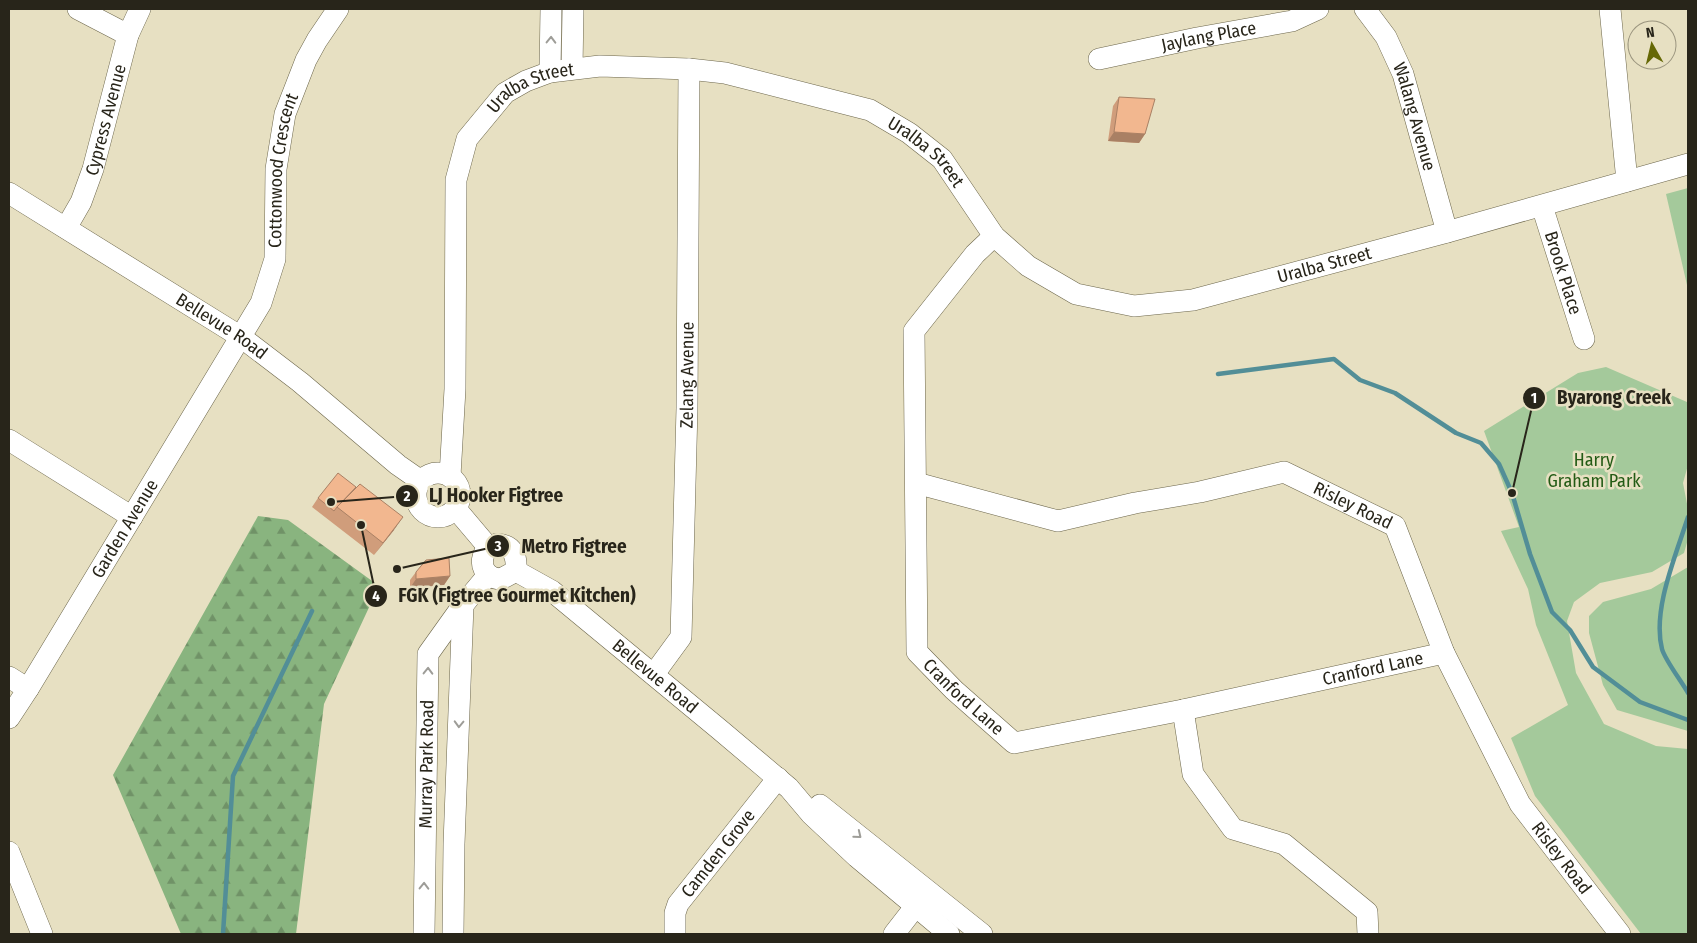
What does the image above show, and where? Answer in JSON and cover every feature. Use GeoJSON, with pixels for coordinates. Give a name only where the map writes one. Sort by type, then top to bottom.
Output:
{"type":"FeatureCollection","features":[{"type":"Feature","properties":{"kind":"street"},"geometry":{"type":"LineString","coordinates":[[78,9],[128,36]]}},
{"type":"Feature","properties":{"kind":"street","name":"Cypress Avenue"},"geometry":{"type":"LineString","coordinates":[[66,228],[80,202],[93,169],[128,36],[140,9]]}},
{"type":"Feature","properties":{"kind":"street","name":"Cottonwood Crescent"},"geometry":{"type":"LineString","coordinates":[[241,338],[261,303],[275,259],[276,168],[285,114],[306,60],[338,9]]}},
{"type":"Feature","properties":{"kind":"street"},"geometry":{"type":"LineString","coordinates":[[550,72],[551,9]]}},
{"type":"Feature","properties":{"kind":"street"},"geometry":{"type":"LineString","coordinates":[[572,68],[573,9]]}},
{"type":"Feature","properties":{"kind":"street","name":"Jaylang Place"},"geometry":{"type":"LineString","coordinates":[[1099,59],[1197,38],[1292,21],[1318,9]]}},
{"type":"Feature","properties":{"kind":"street","name":"Walang Avenue"},"geometry":{"type":"LineString","coordinates":[[1365,9],[1386,37],[1403,74],[1447,232]]}},
{"type":"Feature","properties":{"kind":"street"},"geometry":{"type":"LineString","coordinates":[[1610,9],[1627,181]]}},
{"type":"Feature","properties":{"kind":"street","name":"Uralba Street"},"geometry":{"type":"LineString","coordinates":[[450,476],[456,389],[456,180],[467,139],[505,94],[526,81],[550,72],[600,66],[689,69],[725,73],[870,110],[909,133],[942,159],[994,236],[1028,266],[1076,294],[1134,306],[1193,300],[1542,206],[1688,164]]}},
{"type":"Feature","properties":{"kind":"street","name":"Zelang Avenue"},"geometry":{"type":"LineString","coordinates":[[654,674],[681,638],[686,408],[689,69]]}},
{"type":"Feature","properties":{"kind":"street","name":"Bellevue Road"},"geometry":{"type":"LineString","coordinates":[[9,193],[241,338],[300,382],[398,465],[421,481]]}},
{"type":"Feature","properties":{"kind":"street","name":"Brook Place"},"geometry":{"type":"LineString","coordinates":[[1542,206],[1584,339]]}},
{"type":"Feature","properties":{"kind":"street","name":"Cranford Lane"},"geometry":{"type":"LineString","coordinates":[[994,236],[975,254],[914,331],[918,652],[954,690],[1014,743],[1183,710],[1444,653]]}},
{"type":"Feature","properties":{"kind":"street","name":"Garden Avenue"},"geometry":{"type":"LineString","coordinates":[[9,718],[241,338]]}},
{"type":"Feature","properties":{"kind":"street"},"geometry":{"type":"LineString","coordinates":[[9,440],[132,517]]}},
{"type":"Feature","properties":{"kind":"street","name":"Risley Road"},"geometry":{"type":"LineString","coordinates":[[916,483],[1058,520],[1135,503],[1200,492],[1284,472],[1395,526],[1444,653],[1520,804],[1620,934]]}},
{"type":"Feature","properties":{"kind":"street"},"geometry":{"type":"LineString","coordinates":[[434,473],[443,473],[456,480],[461,494],[460,502],[456,509],[443,517],[435,517],[421,510],[417,503],[416,495],[421,481],[434,473]]}},
{"type":"Feature","properties":{"kind":"street"},"geometry":{"type":"LineString","coordinates":[[456,509],[489,548]]}},
{"type":"Feature","properties":{"kind":"street"},"geometry":{"type":"LineString","coordinates":[[497,544],[508,546],[517,558],[516,571],[501,579],[488,575],[484,570],[482,561],[483,555],[489,548],[497,544]]}},
{"type":"Feature","properties":{"kind":"street","name":"Bellevue Road"},"geometry":{"type":"LineString","coordinates":[[516,571],[552,591],[654,674],[784,783],[811,814],[857,857],[949,934]]}},
{"type":"Feature","properties":{"kind":"street","name":"Murray Park Road"},"geometry":{"type":"LineString","coordinates":[[424,934],[428,654],[463,605],[488,575]]}},
{"type":"Feature","properties":{"kind":"street","name":"Murray Park Road"},"geometry":{"type":"LineString","coordinates":[[453,934],[454,844],[463,605]]}},
{"type":"Feature","properties":{"kind":"street"},"geometry":{"type":"LineString","coordinates":[[9,677],[28,689]]}},
{"type":"Feature","properties":{"kind":"street"},"geometry":{"type":"LineString","coordinates":[[1183,710],[1193,774],[1233,829],[1284,844],[1367,912],[1368,934]]}},
{"type":"Feature","properties":{"kind":"street","name":"Bellevue Road"},"geometry":{"type":"LineString","coordinates":[[784,783],[815,801],[982,934]]}},
{"type":"Feature","properties":{"kind":"street","name":"Camden Grove"},"geometry":{"type":"LineString","coordinates":[[675,934],[675,913],[678,904],[784,783]]}},
{"type":"Feature","properties":{"kind":"street"},"geometry":{"type":"LineString","coordinates":[[425,842],[454,844]]}},
{"type":"Feature","properties":{"kind":"street"},"geometry":{"type":"LineString","coordinates":[[9,852],[42,934]]}},
{"type":"Feature","properties":{"kind":"street"},"geometry":{"type":"LineString","coordinates":[[894,934],[915,907]]}},
{"type":"Feature","properties":{"kind":"green space","name":"Harry Graham Park"},"geometry":{"type":"Polygon","coordinates":[[[1688,188],[1688,465],[1683,483],[1688,509],[1688,539],[1684,553],[1652,572],[1600,583],[1574,602],[1567,621],[1576,673],[1604,724],[1656,746],[1688,749],[1688,934],[1641,934],[1535,796],[1511,738],[1568,705],[1536,625],[1528,589],[1501,531],[1519,527],[1484,431],[1578,373],[1606,367],[1687,402],[1687,285],[1666,194],[1688,188]]]}},
{"type":"Feature","properties":{"kind":"green space"},"geometry":{"type":"Polygon","coordinates":[[[258,516],[288,520],[379,586],[324,704],[296,934],[181,934],[113,775],[258,516]]]}},
{"type":"Feature","properties":{"kind":"green space"},"geometry":{"type":"Polygon","coordinates":[[[1688,567],[1688,731],[1617,710],[1603,685],[1589,633],[1589,616],[1603,602],[1651,589],[1688,567]]]}},
{"type":"Feature","properties":{"kind":"building"},"geometry":{"type":"Polygon","coordinates":[[[1119,97],[1155,99],[1145,134],[1114,132],[1119,97]]]}},
{"type":"Feature","properties":{"kind":"building"},"geometry":{"type":"Polygon","coordinates":[[[338,473],[356,487],[334,511],[318,498],[338,473]]]}},
{"type":"Feature","properties":{"kind":"building"},"geometry":{"type":"Polygon","coordinates":[[[360,484],[403,517],[383,543],[337,507],[360,484]]]}},
{"type":"Feature","properties":{"kind":"building"},"geometry":{"type":"Polygon","coordinates":[[[449,558],[450,576],[416,579],[416,572],[426,560],[449,558]]]}},
{"type":"Feature","properties":{"kind":"waterway"},"geometry":{"type":"LineString","coordinates":[[1218,374],[1334,359],[1360,380],[1395,393],[1456,433],[1481,443],[1499,464],[1512,493],[1530,554],[1552,612],[1570,630],[1593,667],[1640,702],[1688,720]]}},
{"type":"Feature","properties":{"kind":"waterway"},"geometry":{"type":"LineString","coordinates":[[1688,517],[1672,565],[1660,617],[1662,649],[1688,693]]}},
{"type":"Feature","properties":{"kind":"waterway"},"geometry":{"type":"LineString","coordinates":[[223,934],[233,776],[312,611]]}},
{"type":"Feature","properties":{"kind":"place","name":"Byarong Creek"},"geometry":{"type":"Point","coordinates":[1512,493]}},
{"type":"Feature","properties":{"kind":"place","name":"LJ Hooker Figtree"},"geometry":{"type":"Point","coordinates":[331,502]}},
{"type":"Feature","properties":{"kind":"place","name":"FGK (Figtree Gourmet Kitchen)"},"geometry":{"type":"Point","coordinates":[361,525]}},
{"type":"Feature","properties":{"kind":"place","name":"Metro Figtree"},"geometry":{"type":"Point","coordinates":[397,569]}}]}
